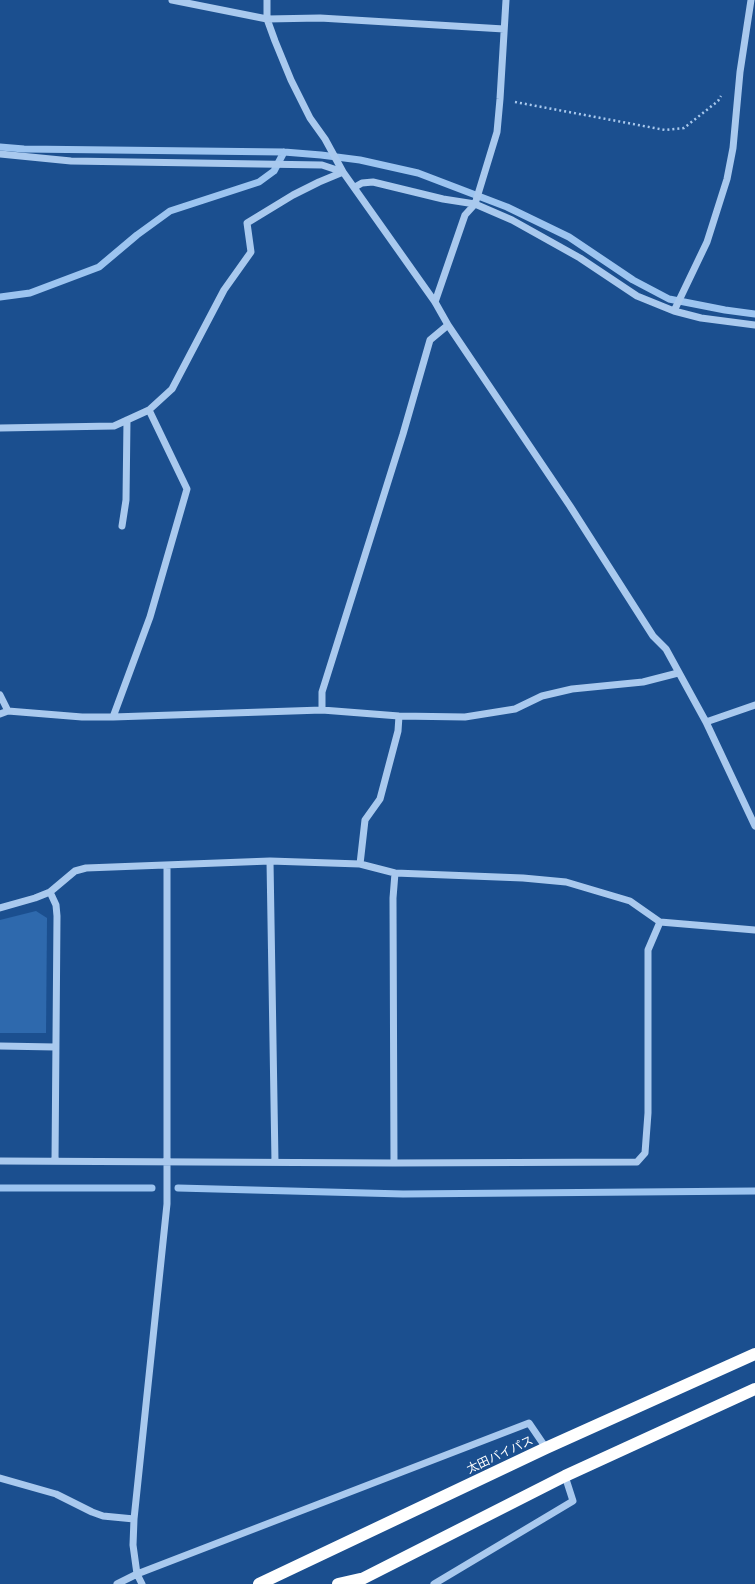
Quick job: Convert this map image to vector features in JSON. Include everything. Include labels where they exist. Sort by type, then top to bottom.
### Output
[{"type":"highway","name":"太田バイパス","points":[[259,1584],[546,1448],[755,1354]]},
{"type":"highway","points":[[338,1584],[359,1582],[565,1476],[755,1389]]},
{"type":"street","points":[[172,0],[267,19],[320,18],[504,29]]},
{"type":"street","points":[[267,0],[267,19],[291,80],[310,118],[325,139],[343,172],[435,302],[448,325],[570,506],[654,636],[666,649],[706,722],[755,826]]},
{"type":"street","points":[[435,302],[465,215],[475,204],[497,132],[506,0]]},
{"type":"street","points":[[674,311],[707,242],[727,179],[733,148],[740,72],[751,0]]},
{"type":"street","points":[[0,154],[71,161],[322,165],[343,172]]},
{"type":"street","points":[[0,428],[114,426],[149,410],[172,389],[224,290],[250,252],[247,223],[293,195],[343,172]]},
{"type":"street","points":[[355,188],[362,183],[373,182],[475,204],[512,220],[580,258],[637,296],[674,311],[701,318],[755,325]]},
{"type":"street","points":[[322,710],[322,692],[400,442],[430,340],[448,325]]},
{"type":"street","points":[[114,717],[150,617],[187,489],[149,410]]},
{"type":"street","points":[[122,526],[126,500],[127,420]]},
{"type":"street","points":[[0,714],[8,711],[114,717],[322,710],[399,716],[465,717],[515,709],[542,696],[572,689],[643,682],[678,673]]},
{"type":"street","points":[[0,695],[8,711]]},
{"type":"street","points":[[706,722],[755,705]]},
{"type":"street","points":[[360,864],[365,820],[380,799],[398,731],[399,716]]},
{"type":"street","points":[[270,861],[275,1162]]},
{"type":"street","points":[[0,908],[50,892],[75,871],[86,868],[270,861],[360,864],[395,873],[523,878],[566,882],[630,901],[660,922],[755,930]]},
{"type":"street","points":[[142,1584],[137,1574],[133,1545],[134,1519],[167,1204],[167,866]]},
{"type":"street","points":[[394,1163],[393,898],[395,873]]},
{"type":"street","points":[[50,892],[56,905],[57,916],[55,1161]]},
{"type":"street","points":[[0,1161],[394,1163],[637,1162],[645,1153],[648,1112],[648,950],[660,922]]},
{"type":"street","points":[[0,1046],[55,1047]]},
{"type":"street","points":[[117,1584],[137,1574],[529,1423],[546,1448]]},
{"type":"street","points":[[434,1584],[573,1500],[565,1476]]},
{"type":"street","points":[[0,1478],[56,1494],[103,1516],[134,1519]]},
{"type":"path","points":[[500,99],[665,130],[684,128],[718,101],[740,72]]},
{"type":"shaded area","points":[[36,911],[47,918],[46,1033],[0,1033],[0,920]]},
{"type":"waterway","points":[[0,147],[24,149],[284,152],[360,160],[418,173],[507,207],[569,237],[633,280],[669,299],[725,310],[755,314]]},
{"type":"waterway","points":[[0,297],[30,293],[99,267],[137,235],[170,211],[259,182],[274,171],[284,152]]},
{"type":"waterway","points":[[0,1188],[152,1188]]},
{"type":"waterway","points":[[178,1188],[403,1194],[755,1191]]}]
